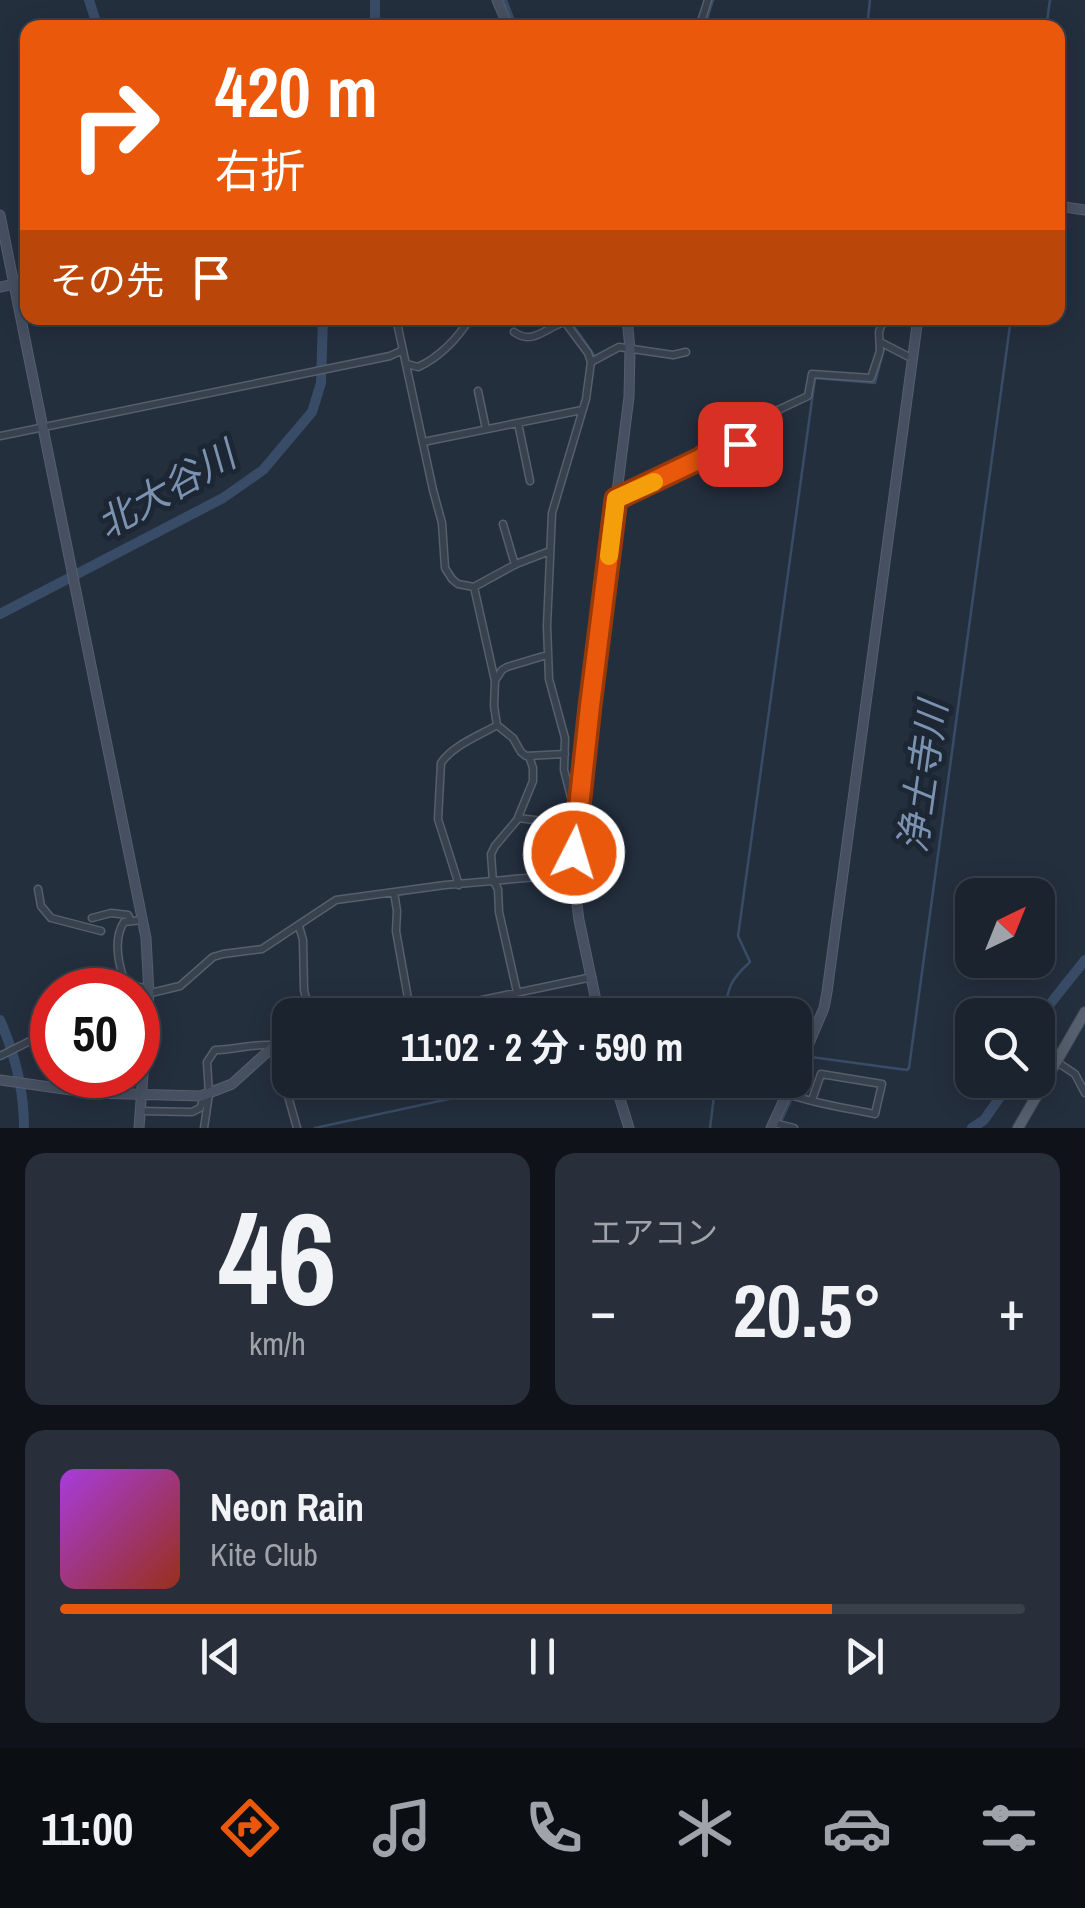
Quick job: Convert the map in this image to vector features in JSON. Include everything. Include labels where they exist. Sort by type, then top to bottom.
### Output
[{"type":"main road","points":[[1018,1128],[1085,1012]]},
{"type":"street","points":[[0,215],[20,315]]},
{"type":"street","points":[[0,287],[20,283]]},
{"type":"street","points":[[22,325],[142,920],[148,968]]},
{"type":"street","points":[[398,325],[442,523],[445,568],[458,584],[474,588],[550,550]]},
{"type":"street","points":[[406,364],[418,367],[428,362],[465,325]]},
{"type":"street","points":[[514,332],[526,339],[555,325]]},
{"type":"street","points":[[568,325],[588,352],[590,380],[554,500],[547,655],[549,679],[565,738],[566,783],[576,821]]},
{"type":"street","points":[[596,998],[573,874],[576,821],[629,398],[628,325]]},
{"type":"street","points":[[616,499],[721,446],[738,447],[744,426],[808,396],[812,374],[871,378],[882,325]]},
{"type":"street","points":[[812,1036],[827,992],[917,325]]},
{"type":"street","points":[[879,341],[913,358]]},
{"type":"street","points":[[591,362],[620,347],[674,355],[686,352]]},
{"type":"street","points":[[0,436],[390,356],[403,350]]},
{"type":"street","points":[[478,391],[486,429]]},
{"type":"street","points":[[423,442],[582,410]]},
{"type":"street","points":[[518,422],[530,481]]},
{"type":"street","points":[[503,524],[515,565]]},
{"type":"street","points":[[474,588],[495,681],[497,726],[513,738],[521,752],[530,756],[565,754]]},
{"type":"street","points":[[495,681],[503,669],[547,655]]},
{"type":"street","points":[[459,884],[438,820],[441,763],[444,757],[497,726]]},
{"type":"street","points":[[517,992],[491,854],[518,818],[534,774],[530,756]]},
{"type":"street","points":[[518,818],[576,821]]},
{"type":"street","points":[[160,989],[180,986],[212,957],[262,950],[336,900],[573,874]]},
{"type":"street","points":[[38,889],[41,906],[52,918],[101,931]]},
{"type":"street","points":[[394,892],[396,931],[408,998]]},
{"type":"street","points":[[92,918],[110,913],[128,915],[130,920]]},
{"type":"street","points":[[121,968],[118,933],[124,922],[142,920]]},
{"type":"street","points":[[299,926],[306,998]]},
{"type":"street","points":[[489,998],[592,977]]},
{"type":"street","points":[[0,1056],[30,1041]]},
{"type":"street","points":[[204,1128],[208,1062],[215,1050],[272,1045]]},
{"type":"street","points":[[160,1096],[207,1095],[237,1081],[272,1048]]},
{"type":"street","points":[[1057,1062],[1075,1074],[1085,1094]]},
{"type":"street","points":[[804,1098],[812,1100],[875,1114],[882,1084],[821,1074],[812,1100]]},
{"type":"street","points":[[0,1080],[30,1085]]},
{"type":"street","points":[[140,1111],[192,1112],[202,1106],[207,1095]]},
{"type":"street","points":[[139,1128],[141,1098]]},
{"type":"street","points":[[289,1098],[297,1128]]},
{"type":"street","points":[[620,1098],[629,1128]]},
{"type":"street","points":[[786,1098],[772,1125],[794,1128]]},
{"type":"waterway","points":[[89,0],[95,20]]},
{"type":"waterway","name":"北大谷川","points":[[375,0],[375,20]]},
{"type":"waterway","points":[[504,0],[512,20]]},
{"type":"waterway","points":[[707,20],[713,0]]},
{"type":"waterway","points":[[868,20],[870,0]]},
{"type":"waterway","name":"浄土寺川","points":[[1047,20],[1050,0]]},
{"type":"waterway","name":"北大谷川","points":[[0,614],[223,498],[263,470],[312,412],[321,383],[323,325]]},
{"type":"waterway","points":[[571,325],[594,358]]},
{"type":"waterway","name":"浄土寺川","points":[[778,1128],[811,1057],[909,1068],[1010,325]]},
{"type":"waterway","points":[[727,998],[738,974],[750,962],[738,936],[815,378],[875,383],[884,348]]},
{"type":"waterway","points":[[1055,998],[1085,960]]},
{"type":"waterway","points":[[0,1020],[18,1073],[24,1128]]},
{"type":"waterway","points":[[315,1128],[454,1098]]},
{"type":"waterway","points":[[710,1128],[714,1098]]},
{"type":"waterway","points":[[972,1128],[984,1120],[999,1098]]},
{"type":"slow traffic","points":[[609,556],[616,499],[654,482]]},
{"type":"route","points":[[574,853],[616,499],[721,446],[740,444]]}]
